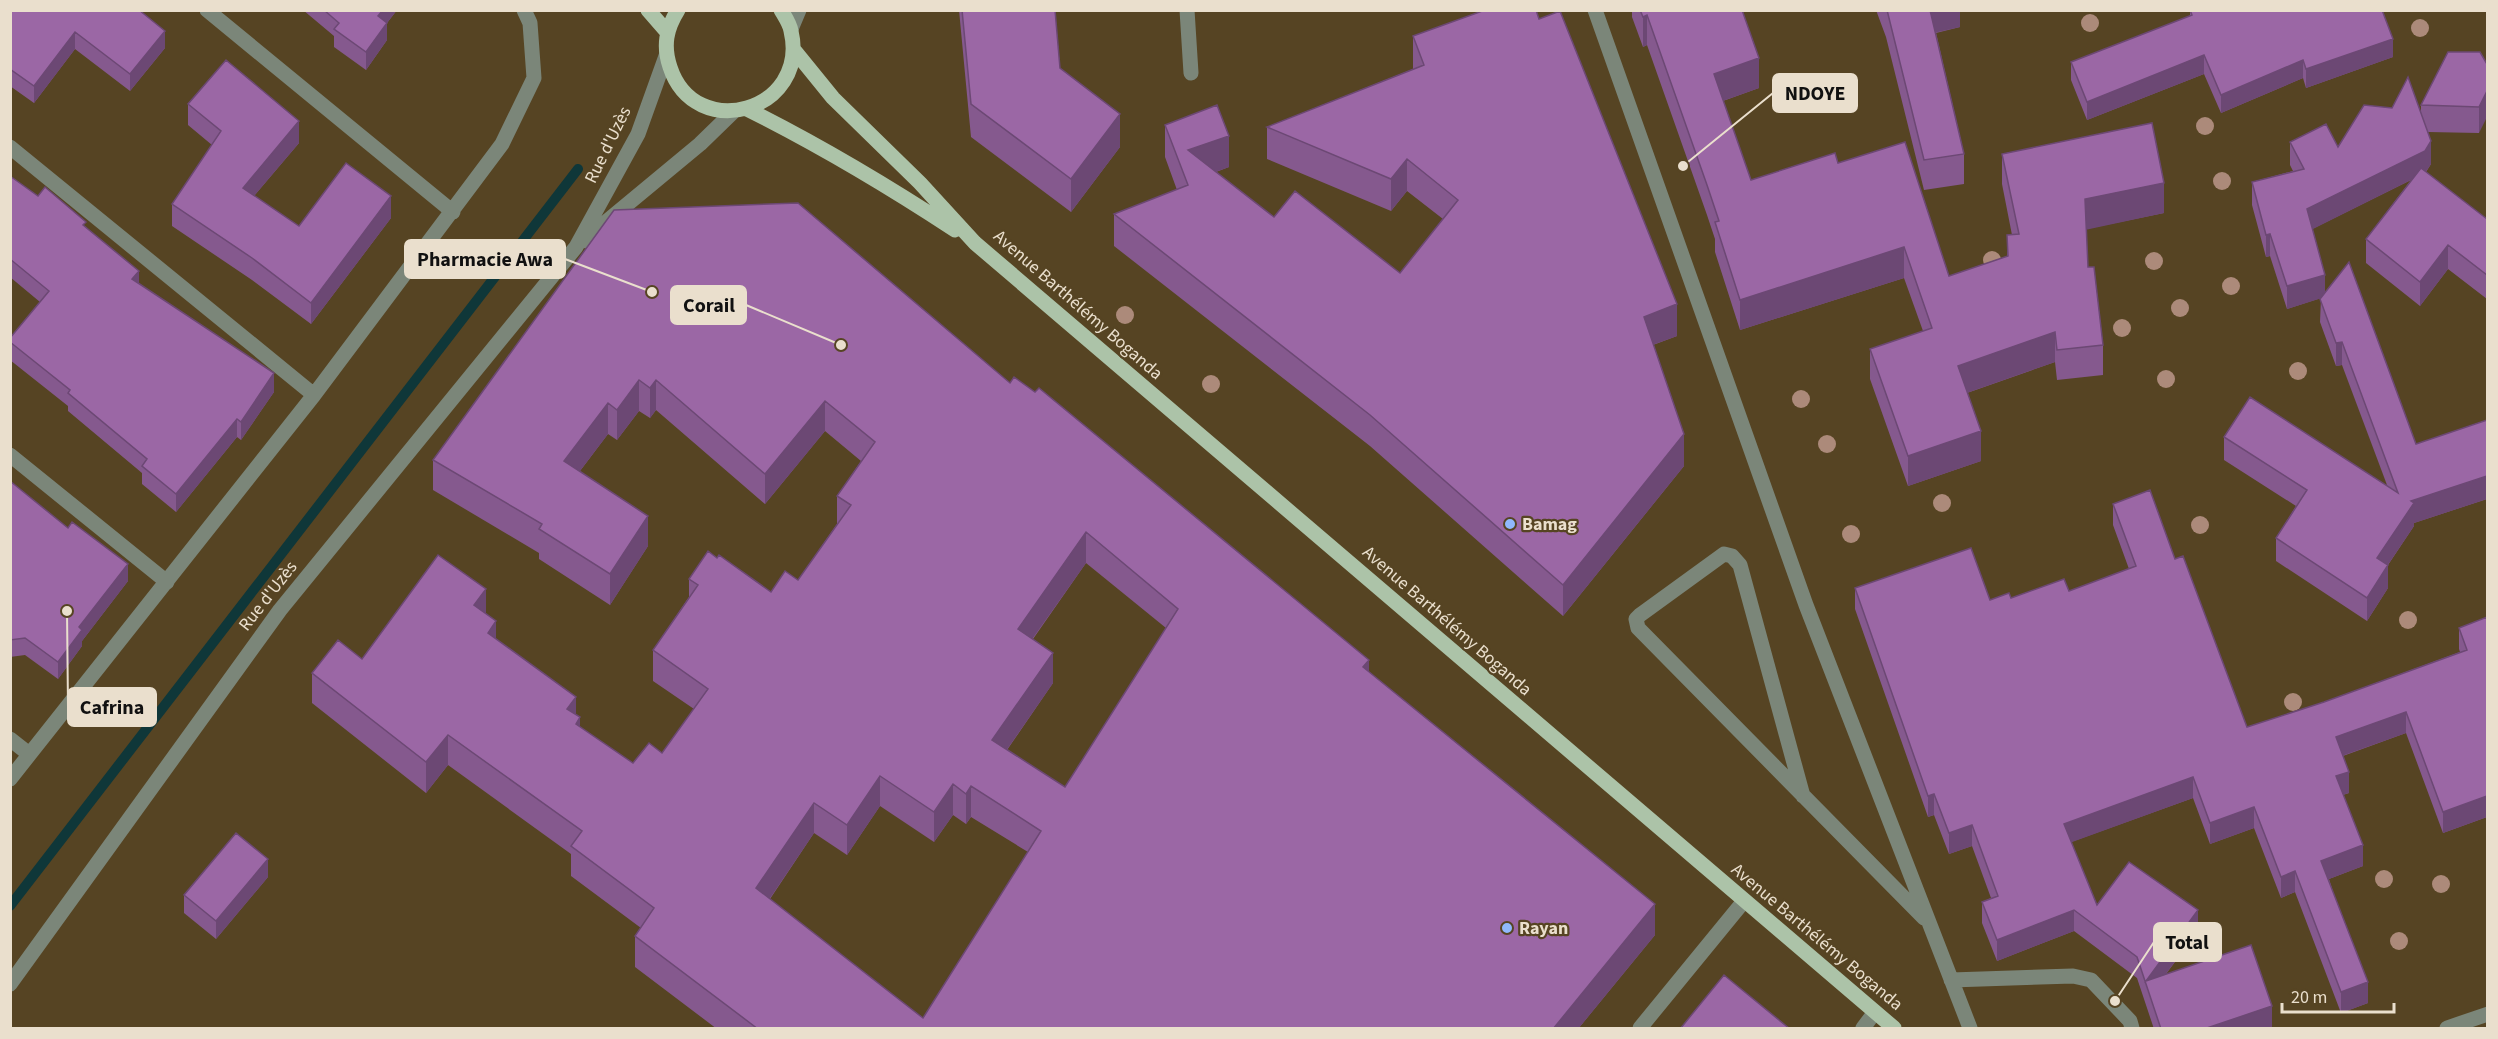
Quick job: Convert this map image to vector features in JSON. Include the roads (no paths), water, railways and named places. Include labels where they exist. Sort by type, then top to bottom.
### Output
[{"type":"main road","points":[[648,10],[668,33]]},
{"type":"main road","points":[[666,56],[669,24],[678,10]]},
{"type":"main road","points":[[740,110],[765,101],[780,87],[790,70],[794,50],[791,29],[781,10]]},
{"type":"main road","name":"Avenue Barthélémy Boganda","points":[[794,50],[833,98],[920,183],[975,243],[1894,1029]]},
{"type":"main road","name":"Avenue Barthélémy Boganda","points":[[666,56],[674,78],[689,97],[710,108],[740,110],[806,139],[897,192],[975,243]]},
{"type":"street","points":[[207,10],[453,212]]},
{"type":"street","points":[[10,779],[314,395],[502,144],[534,78],[530,23],[524,10]]},
{"type":"street","points":[[791,29],[799,10]]},
{"type":"street","points":[[1187,10],[1191,72]]},
{"type":"street","points":[[1595,10],[1806,605],[1970,1029]]},
{"type":"street","name":"Rue d'Uzès","points":[[10,984],[280,610],[576,247],[638,134],[666,56]]},
{"type":"street","name":"Rue d'Uzès","points":[[576,247],[740,110]]},
{"type":"street","points":[[10,147],[314,395]]},
{"type":"street","points":[[10,455],[166,582]]},
{"type":"street","points":[[1803,796],[1740,565],[1732,556],[1724,554],[1640,615],[1636,619],[1638,628],[1803,796],[1929,923]]},
{"type":"street","points":[[10,739],[28,754]]},
{"type":"street","points":[[1640,1029],[1744,901]]},
{"type":"street","points":[[1951,980],[2073,975],[2091,980],[2130,1021],[2132,1029]]},
{"type":"street","points":[[1863,1029],[1875,1012]]},
{"type":"street","points":[[2447,1029],[2487,1014]]},
{"type":"waterway","points":[[10,906],[578,169]]},
{"type":"place","name":"NDOYE","points":[[1683,166]]},
{"type":"place","name":"Pharmacie Awa","points":[[652,292]]},
{"type":"place","name":"Corail","points":[[841,345]]},
{"type":"place","name":"Bamag","points":[[1510,524]]},
{"type":"place","name":"Cafrina","points":[[67,611]]},
{"type":"place","name":"Rayan","points":[[1507,928]]},
{"type":"place","name":"Total","points":[[2115,1001]]}]
